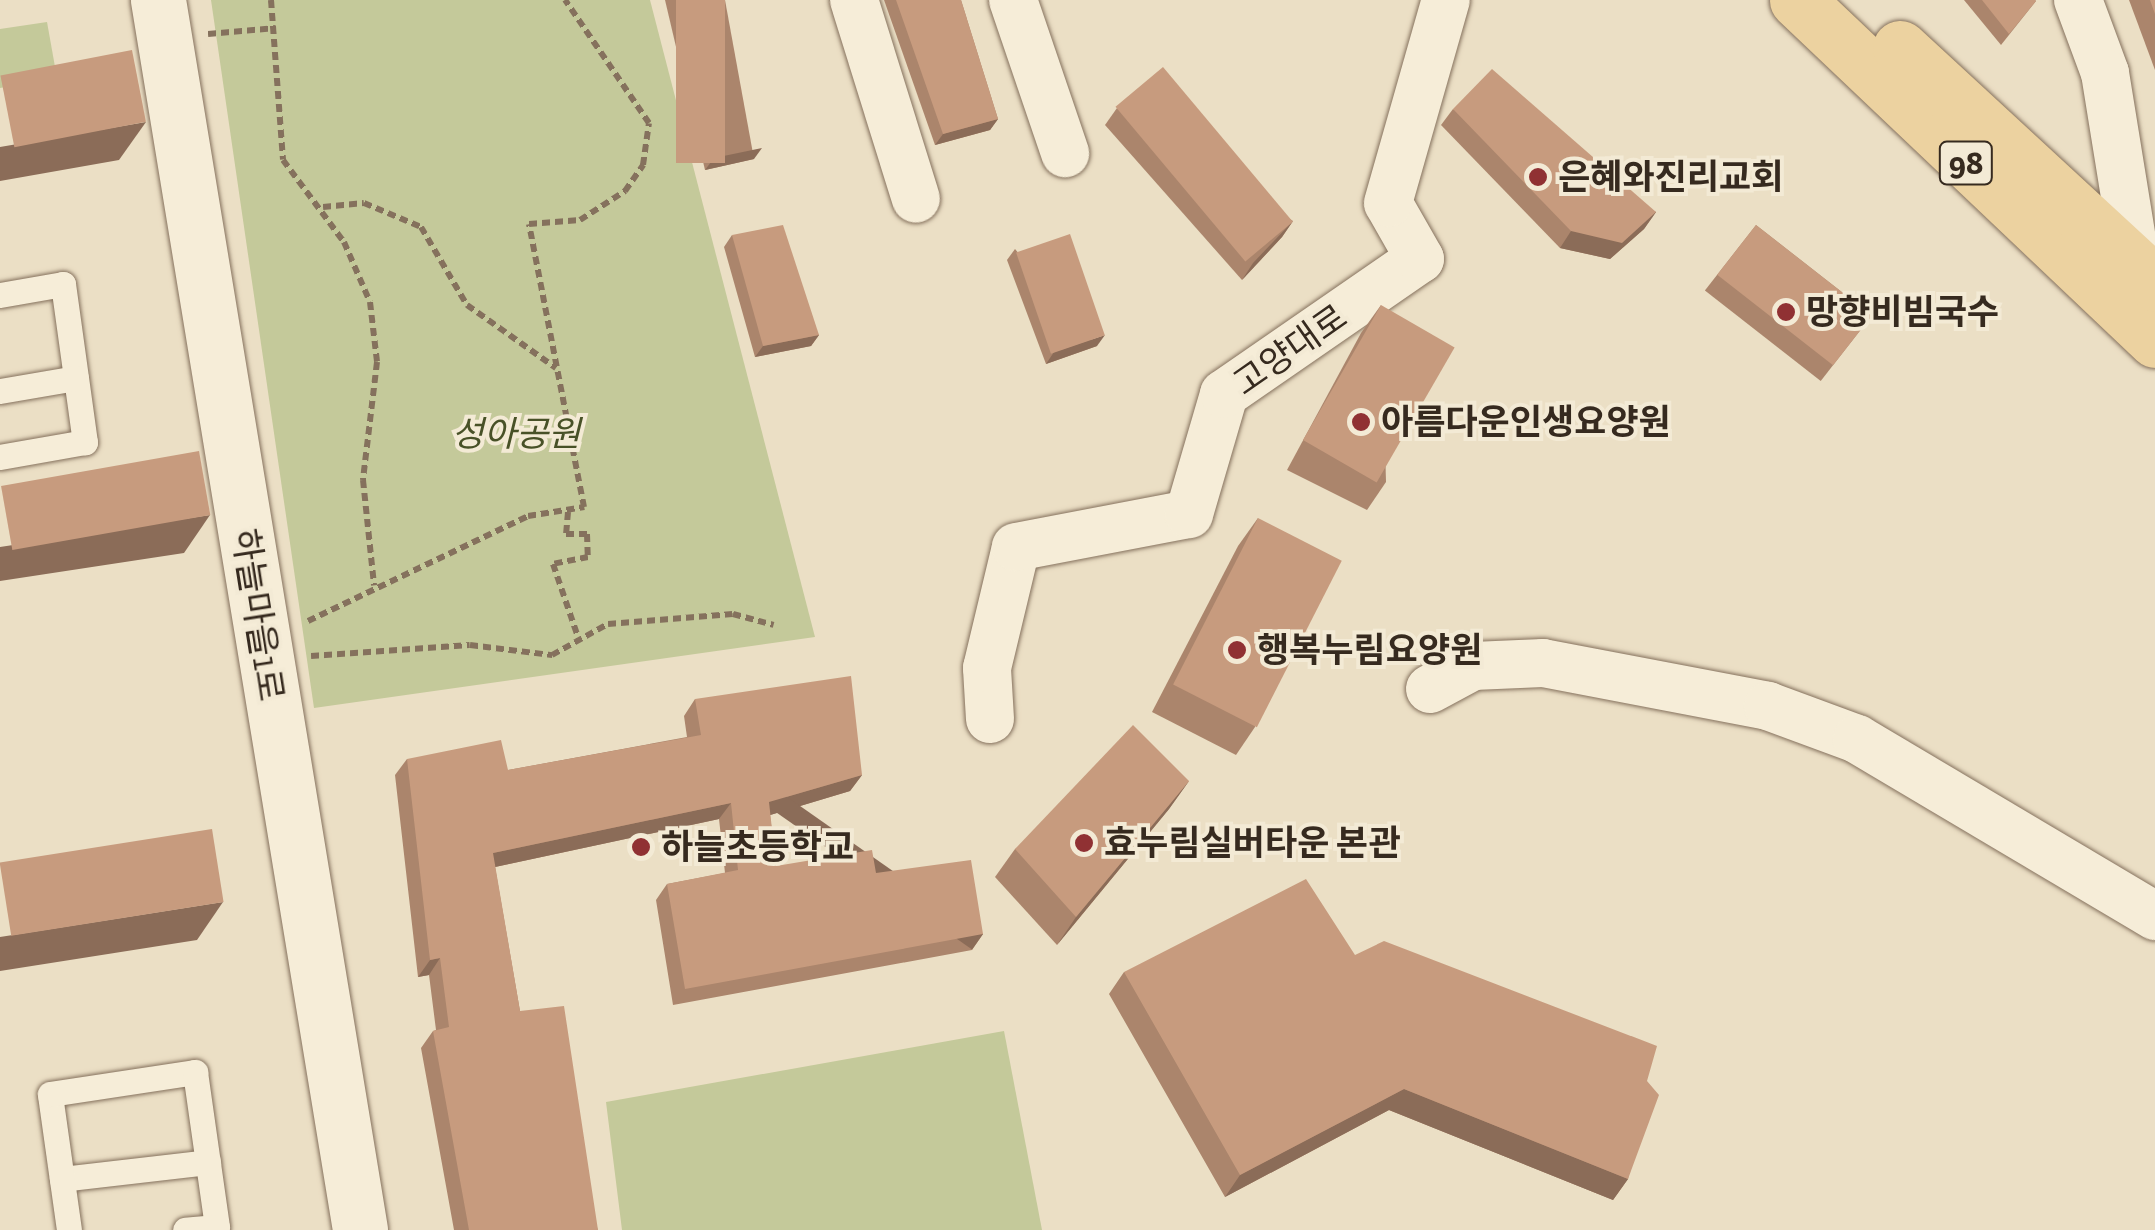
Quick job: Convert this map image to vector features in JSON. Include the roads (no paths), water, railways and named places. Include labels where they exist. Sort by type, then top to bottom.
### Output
[{"type":"main road","name":"98","points":[[1797,0],[2147,304]]},
{"type":"main road","points":[[1848,0],[2147,304]]},
{"type":"street","name":"하늘마을1로","points":[[158,0],[360,1230]]},
{"type":"street","points":[[854,0],[916,199]]},
{"type":"street","points":[[1013,0],[1065,153]]},
{"type":"street","name":"고양대로","points":[[990,719],[987,668],[1016,547],[1188,514],[1224,394],[1420,259],[1388,203],[1446,0]]},
{"type":"street","points":[[2078,0],[2105,73],[2147,304]]},
{"type":"street","points":[[1430,690],[1472,666],[1514,662],[1675,682],[1768,706],[1857,739],[2155,916]]},
{"type":"lane","points":[[0,295],[63,284],[85,442],[0,457]]},
{"type":"lane","points":[[0,391],[76,378]]},
{"type":"lane","points":[[69,1230],[50,1094],[195,1072],[217,1226],[185,1230]]},
{"type":"lane","points":[[62,1179],[208,1162]]},
{"type":"place","name":"은혜와진리교회","points":[[1538,177]]},
{"type":"place","name":"망향비빔국수","points":[[1786,312]]},
{"type":"place","name":"아름다운인생요양원","points":[[1361,422]]},
{"type":"place","name":"행복누림요양원","points":[[1237,650]]},
{"type":"place","name":"효누림실버타운 본관","points":[[1084,843]]},
{"type":"place","name":"하늘초등학교","points":[[641,847]]},
{"type":"park label","name":"성아공원","points":[[516,434]]}]
